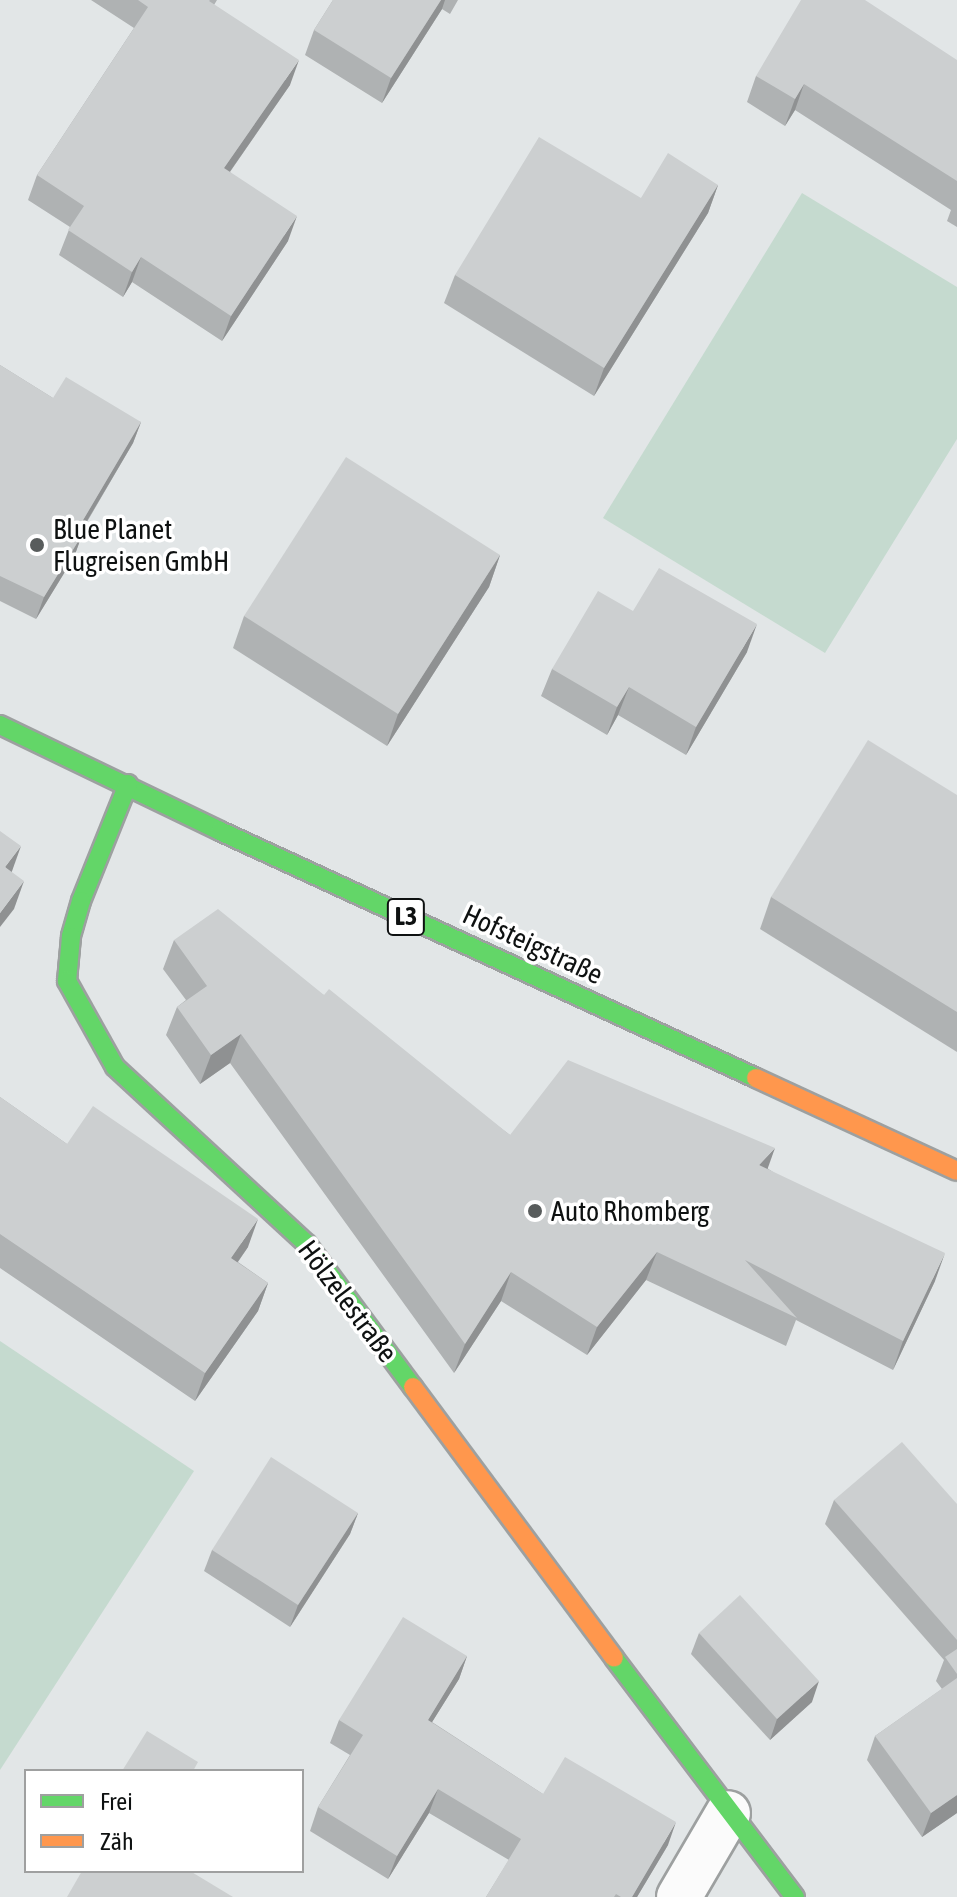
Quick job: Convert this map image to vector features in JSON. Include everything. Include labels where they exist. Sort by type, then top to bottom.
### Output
[{"type":"street","name":"Hofsteigstraße","points":[[0,725],[128,784],[220,831],[957,1171]]},
{"type":"street","name":"Hölzelestraße","points":[[128,784],[81,901],[71,937],[67,981],[115,1067],[307,1244],[728,1813],[795,1897]]},
{"type":"street","points":[[679,1897],[728,1813]]},
{"type":"green space","points":[[802,193],[957,287],[957,439],[825,653],[603,518]]},
{"type":"green space","points":[[0,1341],[194,1471],[0,1770]]},
{"type":"building","points":[[138,0],[210,0],[299,60],[224,168],[297,216],[231,316],[141,257],[132,272],[68,230],[84,206],[37,175],[148,7]]},
{"type":"building","points":[[333,0],[441,0],[391,78],[314,30]]},
{"type":"building","points":[[801,0],[865,0],[957,60],[957,181],[804,84],[795,99],[756,76]]},
{"type":"building","points":[[539,137],[641,198],[668,153],[718,185],[604,368],[455,275]]},
{"type":"building","points":[[0,365],[53,398],[66,377],[141,422],[76,532],[82,535],[44,597],[0,576]]},
{"type":"building","points":[[346,457],[500,555],[398,714],[244,616]]},
{"type":"building","points":[[659,568],[757,624],[696,727],[629,687],[617,707],[552,669],[598,591],[633,611]]},
{"type":"building","points":[[868,740],[957,795],[957,1012],[771,897]]},
{"type":"building","points":[[0,831],[21,846],[5,867],[24,881],[0,913]]},
{"type":"building","name":"Auto Rhomberg","points":[[218,909],[324,995],[329,989],[510,1135],[568,1060],[775,1148],[759,1165],[945,1253],[903,1341],[745,1260],[797,1318],[657,1252],[597,1327],[511,1272],[465,1344],[241,1034],[211,1055],[177,1007],[207,986],[174,940]]},
{"type":"building","points":[[0,1097],[67,1144],[93,1106],[258,1219],[231,1258],[268,1283],[205,1373],[0,1234]]},
{"type":"building","points":[[902,1442],[957,1504],[957,1640],[834,1500]]},
{"type":"building","points":[[271,1457],[358,1513],[298,1605],[212,1550]]},
{"type":"building","points":[[740,1595],[819,1681],[777,1719],[699,1633]]},
{"type":"building","points":[[403,1617],[467,1656],[428,1720],[543,1794],[565,1757],[676,1822],[632,1897],[616,1894],[614,1897],[486,1897],[521,1839],[438,1789],[397,1856],[318,1807],[363,1735],[339,1720]]},
{"type":"building","points":[[957,1649],[957,1674],[945,1657]]},
{"type":"building","points":[[957,1678],[957,1795],[931,1813],[875,1736]]},
{"type":"building","points":[[147,1731],[198,1762],[194,1769],[123,1769]]},
{"type":"building","points":[[81,1873],[193,1873],[233,1897],[67,1897]]},
{"type":"traffic: fast","points":[[0,725],[220,831],[756,1078]]},
{"type":"traffic: fast","points":[[128,784],[81,901],[71,937],[67,981],[115,1067],[307,1244],[413,1387]]},
{"type":"traffic: fast","points":[[614,1658],[795,1897]]},
{"type":"traffic: slow","points":[[756,1078],[957,1171]]},
{"type":"traffic: slow","points":[[413,1387],[614,1658]]},
{"type":"place","name":"Blue Planet Flugreisen GmbH","points":[[37,545]]},
{"type":"place","name":"Auto Rhomberg","points":[[535,1211]]}]
